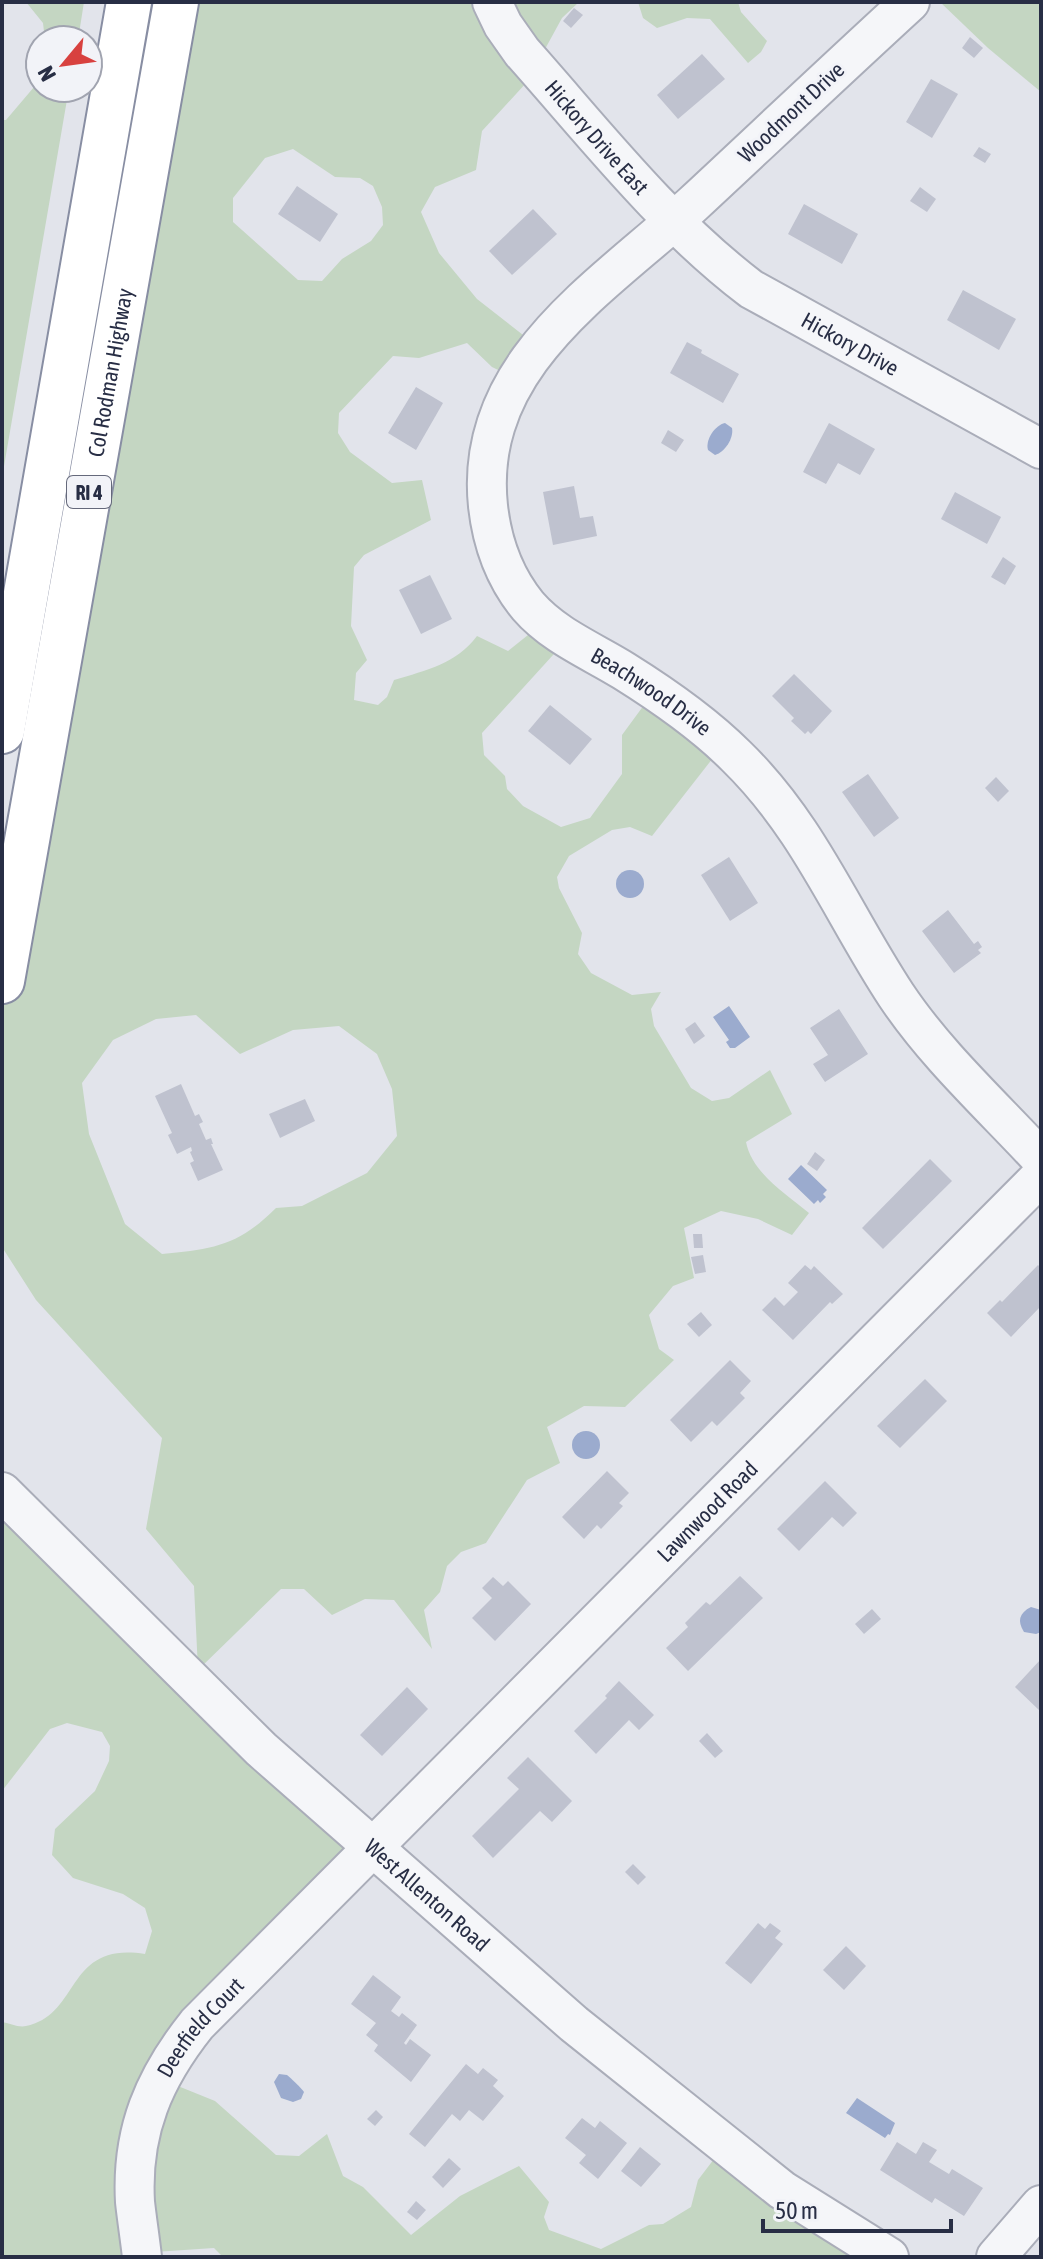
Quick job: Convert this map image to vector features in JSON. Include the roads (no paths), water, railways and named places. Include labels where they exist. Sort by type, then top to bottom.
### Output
[{"type":"highway","name":"Col Rodman Highway","points":[[2,731],[129,2]]},
{"type":"highway","name":"Col Rodman Highway","points":[[2,981],[176,2]]},
{"type":"street","name":"Hickory Drive East","points":[[492,2],[503,25],[522,52],[672,222]]},
{"type":"street","name":"Woodmont Drive","points":[[672,222],[910,2]]},
{"type":"street","name":"Hickory Drive","points":[[672,222],[715,262],[751,289],[1041,449]]},
{"type":"street","name":"Beachwood Drive","points":[[672,222],[587,296],[519,372],[498,416],[487,458],[485,478],[491,527],[499,555],[529,607],[552,628],[654,690],[702,725],[775,798],[807,841],[870,954],[899,999],[928,1037],[1041,1159]]},
{"type":"street","name":"Lawnwood Road","points":[[372,1847],[1041,1176]]},
{"type":"street","name":"West Allenton Road","points":[[2,1492],[261,1749],[574,2024],[782,2190],[889,2257]]},
{"type":"street","name":"Deerfield Court","points":[[142,2257],[135,2177],[140,2130],[157,2082],[197,2024],[372,1847]]},
{"type":"street","points":[[996,2257],[1041,2205]]},
{"type":"water","points":[[725,423],[732,428],[732,436],[725,448],[715,455],[708,450],[709,438],[714,430]]},
{"type":"water","points":[[630,870],[640,874],[644,884],[640,894],[630,898],[620,894],[616,884],[620,874]]},
{"type":"water","points":[[729,1006],[750,1037],[735,1048],[730,1048],[726,1042],[729,1040],[713,1017]]},
{"type":"water","points":[[801,1165],[827,1190],[823,1194],[826,1197],[820,1203],[818,1200],[814,1204],[788,1179]]},
{"type":"water","points":[[586,1431],[596,1435],[600,1445],[596,1455],[586,1459],[576,1455],[572,1445],[576,1435]]},
{"type":"water","points":[[1031,1607],[1041,1610],[1041,1632],[1036,1634],[1024,1632],[1020,1624],[1020,1618]]},
{"type":"water","points":[[279,2074],[287,2075],[304,2092],[301,2099],[293,2102],[281,2098],[274,2082]]},
{"type":"water","points":[[857,2098],[895,2123],[890,2135],[885,2138],[846,2113]]}]
